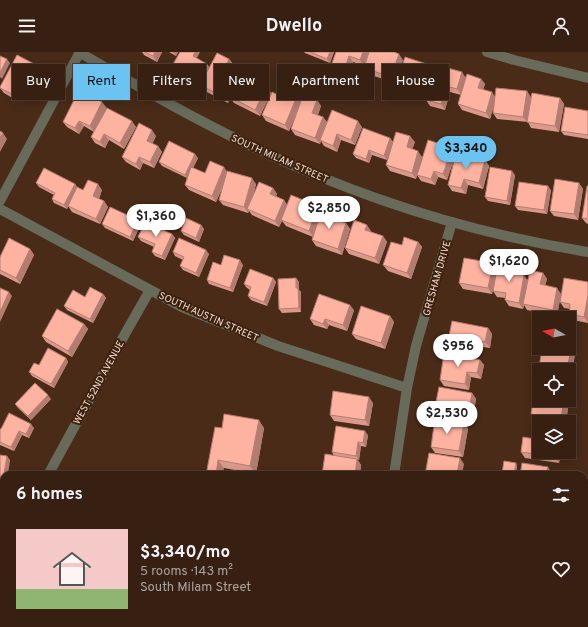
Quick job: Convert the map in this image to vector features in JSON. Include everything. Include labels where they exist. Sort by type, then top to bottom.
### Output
[{"type":"street","points":[[0,200],[79,52]]},
{"type":"street","name":"SOUTH MILAM STREET","points":[[79,52],[208,125],[323,178],[378,198],[491,233],[588,252]]},
{"type":"street","points":[[487,52],[588,78]]},
{"type":"street","name":"SOUTH AUSTIN STREET","points":[[0,209],[182,307],[278,346],[407,388]]},
{"type":"street","name":"GRESHAM DRIVE","points":[[395,471],[407,388],[416,346],[452,222]]},
{"type":"street","name":"WEST 52ND AVENUE","points":[[50,471],[150,290]]},
{"type":"building","points":[[145,52],[155,52],[153,56]]},
{"type":"building","points":[[180,52],[195,52],[193,56],[207,64],[206,66],[206,64],[173,64]]},
{"type":"building","points":[[310,52],[330,52],[327,59]]},
{"type":"building","points":[[336,52],[363,52],[360,60],[349,56],[346,64],[332,63]]},
{"type":"building","points":[[369,52],[394,52],[399,54],[396,64],[382,64],[382,74],[374,71],[374,64],[365,64]]},
{"type":"building","points":[[217,53],[229,59],[226,64],[214,64],[214,92],[206,88],[206,74]]},
{"type":"building","points":[[17,55],[34,64],[12,64]]},
{"type":"building","points":[[0,56],[7,59],[0,73]]},
{"type":"building","points":[[405,57],[427,64],[403,64]]},
{"type":"building","points":[[12,64],[12,94],[0,87]]},
{"type":"building","points":[[449,68],[462,72],[457,89],[449,87]]},
{"type":"building","points":[[467,74],[481,79],[478,88],[492,92],[486,113],[458,104]]},
{"type":"building","points":[[496,88],[527,91],[523,117],[493,113]]},
{"type":"building","points":[[272,92],[277,94],[277,100],[295,100],[285,125],[262,115]]},
{"type":"building","points":[[532,93],[560,98],[555,126],[527,122]]},
{"type":"building","points":[[74,100],[98,100],[102,102],[90,126],[79,121],[75,128],[63,122]]},
{"type":"building","points":[[236,100],[260,100],[255,110]]},
{"type":"building","points":[[301,100],[317,100],[312,113],[323,117],[315,138],[291,129]]},
{"type":"building","points":[[426,100],[442,100],[441,104]]},
{"type":"building","points":[[565,107],[588,111],[588,135],[561,131]]},
{"type":"building","points":[[107,108],[132,121],[120,143],[104,134],[100,142],[91,137]]},
{"type":"building","points":[[332,110],[358,121],[351,140],[337,134],[333,146],[320,140]]},
{"type":"building","points":[[139,123],[152,130],[147,141],[158,146],[150,162],[139,157],[136,164],[122,157]]},
{"type":"building","points":[[363,128],[390,138],[384,156],[369,150],[366,159],[353,154]]},
{"type":"building","points":[[0,131],[3,133],[0,138]]},
{"type":"building","points":[[396,132],[410,136],[407,147],[418,151],[412,173],[386,165]]},
{"type":"building","points":[[428,140],[452,148],[443,174],[434,171],[431,179],[417,175]]},
{"type":"building","points":[[169,141],[195,154],[185,175],[159,162]]},
{"type":"building","points":[[456,153],[485,160],[479,183],[464,179],[461,188],[448,185]]},
{"type":"building","points":[[210,161],[224,167],[212,196],[185,185],[191,167],[205,173]]},
{"type":"building","points":[[490,167],[512,171],[507,201],[485,197]]},
{"type":"building","points":[[44,168],[75,184],[64,205],[52,199],[55,193],[36,183]]},
{"type":"building","points":[[227,171],[252,178],[244,207],[219,200]]},
{"type":"building","points":[[555,179],[579,183],[574,214],[550,211]]},
{"type":"building","points":[[88,180],[98,184],[93,196],[104,201],[96,219],[68,206],[77,187],[83,190]]},
{"type":"building","points":[[259,182],[273,188],[270,194],[284,200],[275,221],[247,209]]},
{"type":"building","points":[[519,182],[548,186],[544,210],[515,206]]},
{"type":"building","points":[[588,186],[588,219],[582,218]]},
{"type":"building","points":[[291,195],[318,206],[309,231],[281,220]]},
{"type":"building","points":[[110,207],[138,220],[130,237],[102,224]]},
{"type":"building","points":[[322,208],[336,213],[334,219],[346,223],[338,249],[312,240]]},
{"type":"building","points":[[186,218],[201,225],[196,238],[181,231]]},
{"type":"building","points":[[354,220],[367,225],[365,230],[383,236],[375,258],[345,248]]},
{"type":"building","points":[[145,222],[172,234],[162,256],[152,252],[155,244],[138,237]]},
{"type":"building","points":[[404,237],[418,242],[407,273],[383,265],[391,242],[402,245]]},
{"type":"building","points":[[9,238],[30,249],[16,278],[0,270],[0,257]]},
{"type":"building","points":[[179,238],[206,250],[196,273],[180,266],[184,257],[173,252]]},
{"type":"building","points":[[224,255],[240,260],[230,288],[207,280],[213,262],[221,265]]},
{"type":"building","points":[[464,258],[493,263],[488,288],[459,283]]},
{"type":"building","points":[[498,263],[514,266],[513,273],[524,275],[519,303],[505,300],[506,293],[493,291]]},
{"type":"building","points":[[250,269],[273,278],[264,302],[248,296],[251,287],[244,284]]},
{"type":"building","points":[[530,270],[543,273],[540,284],[557,288],[553,310],[523,304]]},
{"type":"building","points":[[296,278],[299,308],[279,309],[278,279]]},
{"type":"building","points":[[564,278],[588,282],[588,295],[584,317],[576,315],[576,311],[569,311],[570,304],[560,302]]},
{"type":"building","points":[[90,287],[103,294],[90,319],[64,306],[73,290],[85,297]]},
{"type":"building","points":[[0,288],[9,292],[0,312]]},
{"type":"building","points":[[319,294],[350,305],[343,325],[325,319],[323,324],[310,319]]},
{"type":"building","points":[[361,306],[390,316],[381,343],[352,334]]},
{"type":"building","points":[[57,309],[84,324],[68,351],[42,336]]},
{"type":"building","points":[[452,321],[488,328],[485,342],[473,340],[471,351],[447,346]]},
{"type":"building","points":[[48,348],[66,358],[51,384],[29,372],[34,363],[39,365]]},
{"type":"building","points":[[444,353],[480,360],[477,373],[467,372],[465,384],[440,380]]},
{"type":"building","points":[[541,355],[570,355],[568,363],[540,363]]},
{"type":"building","points":[[35,383],[48,395],[28,416],[15,404]]},
{"type":"building","points":[[439,387],[472,393],[468,417],[441,413],[443,403],[436,402]]},
{"type":"building","points":[[333,391],[369,397],[365,420],[330,415]]},
{"type":"building","points":[[532,407],[563,407],[562,415],[531,414]]},
{"type":"building","points":[[9,413],[31,424],[26,434],[19,431],[11,447],[0,442],[0,429]]},
{"type":"building","points":[[224,414],[259,420],[250,466],[218,460],[217,471],[207,471],[215,427],[222,428]]},
{"type":"building","points":[[435,418],[464,423],[459,451],[431,447]]},
{"type":"building","points":[[336,426],[365,431],[363,443],[358,442],[356,456],[332,452]]},
{"type":"building","points":[[523,437],[532,438],[532,454],[521,452]]},
{"type":"building","points":[[429,453],[460,458],[458,471],[426,471]]},
{"type":"building","points":[[325,454],[357,459],[356,471],[323,471]]},
{"type":"building","points":[[0,455],[7,456],[4,471],[0,471]]},
{"type":"building","points":[[504,461],[516,463],[515,471],[502,471]]},
{"type":"building","points":[[522,463],[548,467],[547,471],[521,471]]}]
